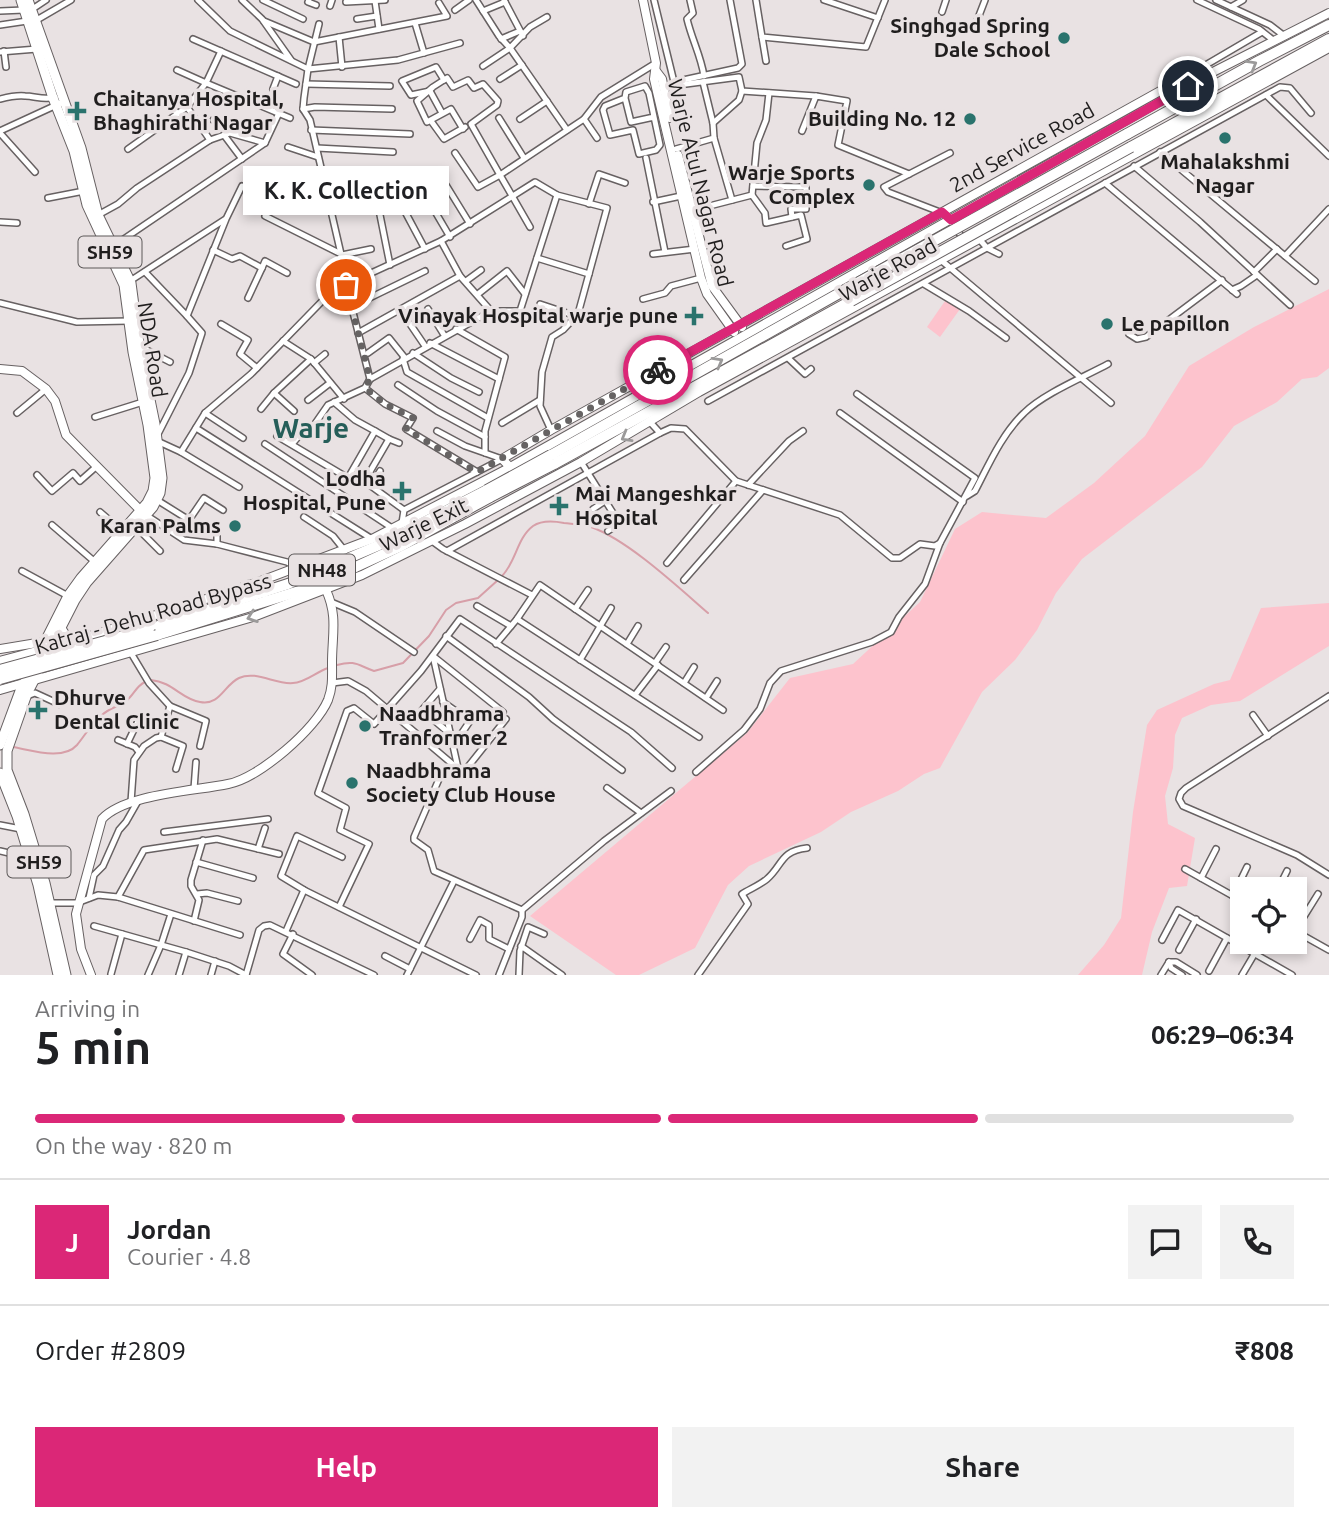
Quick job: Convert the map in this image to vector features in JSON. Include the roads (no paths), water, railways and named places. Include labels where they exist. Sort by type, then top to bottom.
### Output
[{"type":"highway","name":"Katraj - Dehu Road Bypass","points":[[553,460],[844,291],[1329,25]]},
{"type":"highway","name":"Katraj - Dehu Road Bypass","points":[[0,670],[153,632],[264,592],[377,546],[488,489],[553,460],[851,301],[1329,39]]},
{"type":"highway","name":"Katraj - Dehu Road Bypass","points":[[0,679],[312,587],[399,547],[488,489]]},
{"type":"highway","points":[[250,585],[264,592]]},
{"type":"main road","name":"NDA Road","points":[[26,689],[68,596],[122,531],[157,500],[162,478],[127,283],[114,245],[95,217],[84,159],[37,50],[28,4]]},
{"type":"main road","name":"NDA Road","points":[[31,21],[74,151],[84,191],[127,283],[129,321],[143,402],[155,440],[154,485],[143,513]]},
{"type":"main road","name":"SH59","points":[[136,527],[143,513]]},
{"type":"main road","name":"NDA Road","points":[[46,645],[82,589],[136,527]]},
{"type":"main road","points":[[60,627],[67,638],[74,641]]},
{"type":"main road","name":"SH59","points":[[26,689],[4,747],[7,769],[18,797],[66,975]]},
{"type":"main road","name":"SH59","points":[[1,776],[32,853]]},
{"type":"main road","name":"SH59","points":[[45,904],[58,975]]},
{"type":"street","points":[[0,11],[46,0]]},
{"type":"street","points":[[0,25],[31,21],[71,0]]},
{"type":"street","points":[[198,0],[230,31],[308,69],[398,60],[460,43]]},
{"type":"street","points":[[263,0],[303,19]]},
{"type":"street","points":[[309,0],[308,2],[316,5]]},
{"type":"street","points":[[346,2],[380,0],[377,16],[379,29]]},
{"type":"street","points":[[455,10],[469,0]]},
{"type":"street","points":[[476,0],[567,130]]},
{"type":"street","name":"Warje Atul Nagar Road","points":[[643,0],[681,196],[689,211],[701,278],[741,335]]},
{"type":"street","points":[[654,0],[670,86],[704,79],[738,68],[742,64],[730,0]]},
{"type":"street","points":[[691,0],[693,13],[687,19],[692,42],[701,56],[714,138],[732,200]]},
{"type":"street","points":[[757,0],[766,61]]},
{"type":"street","points":[[824,0],[878,18]]},
{"type":"street","points":[[762,37],[866,47],[885,0]]},
{"type":"street","points":[[942,12],[946,0]]},
{"type":"street","points":[[975,26],[985,0]]},
{"type":"street","points":[[1196,0],[1273,40]]},
{"type":"street","points":[[1216,0],[1233,6],[1283,36]]},
{"type":"street","points":[[1233,6],[1243,0]]},
{"type":"street","points":[[241,1],[264,21],[293,62]]},
{"type":"street","points":[[483,12],[505,1],[522,33]]},
{"type":"street","points":[[264,21],[314,41],[447,16],[439,3]]},
{"type":"street","name":"Warje Road","points":[[488,489],[505,465],[534,454],[741,335],[1197,81],[1329,13]]},
{"type":"street","points":[[356,19],[377,16]]},
{"type":"street","points":[[483,66],[510,48],[522,33],[547,17]]},
{"type":"street","points":[[415,23],[424,53]]},
{"type":"street","points":[[319,24],[308,69],[303,109],[310,120],[317,148],[351,307],[370,379]]},
{"type":"street","name":"2nd Service Road","points":[[404,510],[477,472],[505,465],[551,430],[1262,32]]},
{"type":"street","points":[[501,39],[522,33]]},
{"type":"street","points":[[339,37],[342,67]]},
{"type":"street","points":[[193,39],[296,84]]},
{"type":"street","name":"Warje Road","points":[[503,504],[581,462],[699,392],[1329,48]]},
{"type":"street","points":[[6,67],[2,52],[37,50]]},
{"type":"street","points":[[128,149],[187,107],[206,82],[221,51]]},
{"type":"street","points":[[500,79],[522,65]]},
{"type":"street","points":[[430,91],[411,95],[402,81],[436,67],[444,80]]},
{"type":"street","points":[[177,70],[290,118]]},
{"type":"street","points":[[455,153],[478,187],[584,118],[601,97],[657,73]]},
{"type":"street","name":"Warje Atul Nagar Road","points":[[657,73],[670,86],[676,149],[708,288]]},
{"type":"street","points":[[272,89],[278,76]]},
{"type":"street","points":[[1187,76],[1197,81]]},
{"type":"street","points":[[704,79],[739,77],[739,100],[713,123]]},
{"type":"street","points":[[447,78],[453,87],[468,80],[474,88],[483,84],[498,102],[497,106],[444,139],[431,121],[426,121],[417,102],[444,80],[447,78]]},
{"type":"street","points":[[306,84],[390,86]]},
{"type":"street","points":[[625,98],[603,110],[610,135],[633,130],[639,154],[659,148],[654,117],[646,87],[628,90],[625,98],[631,122],[654,117]]},
{"type":"street","points":[[708,401],[1280,88],[1290,88],[1311,113]]},
{"type":"street","points":[[430,91],[442,113]]},
{"type":"street","points":[[741,92],[847,100],[838,145],[909,174]]},
{"type":"street","points":[[769,93],[766,120],[757,143],[752,195],[765,213],[766,223],[801,215],[807,239],[786,246]]},
{"type":"street","points":[[1266,95],[1329,156]]},
{"type":"street","points":[[0,99],[18,96],[58,100]]},
{"type":"street","points":[[802,131],[816,96]]},
{"type":"street","points":[[162,97],[178,114]]},
{"type":"street","points":[[34,172],[0,132],[58,100]]},
{"type":"street","points":[[520,119],[547,101]]},
{"type":"street","points":[[187,107],[210,140]]},
{"type":"street","points":[[303,109],[391,109]]},
{"type":"street","points":[[431,121],[451,109],[463,129]]},
{"type":"street","points":[[114,245],[265,143],[279,113]]},
{"type":"street","points":[[499,118],[524,158]]},
{"type":"street","points":[[584,118],[597,138]]},
{"type":"street","points":[[213,120],[239,135]]},
{"type":"street","points":[[471,124],[530,227]]},
{"type":"street","points":[[311,130],[410,134]]},
{"type":"street","points":[[95,217],[210,140],[230,133],[265,143]]},
{"type":"street","points":[[225,135],[242,159]]},
{"type":"street","points":[[676,149],[714,138]]},
{"type":"street","points":[[288,147],[318,157]]},
{"type":"street","points":[[317,148],[393,152]]},
{"type":"street","points":[[1160,152],[1315,281]]},
{"type":"street","points":[[878,194],[884,187],[950,153]]},
{"type":"street","points":[[646,158],[665,252]]},
{"type":"street","points":[[1134,166],[1290,305]]},
{"type":"street","points":[[589,204],[599,174],[625,183]]},
{"type":"street","points":[[268,177],[331,211]]},
{"type":"street","points":[[181,452],[205,413],[257,368],[332,291],[450,237],[536,182],[557,195],[607,208],[576,316],[552,337],[542,372],[540,406],[551,430]]},
{"type":"street","points":[[1105,183],[1235,292],[1277,249]]},
{"type":"street","points":[[446,185],[470,224]]},
{"type":"street","points":[[187,316],[242,186]]},
{"type":"street","points":[[753,186],[806,187],[806,209],[791,209],[792,218]]},
{"type":"street","points":[[884,187],[888,192],[942,212],[969,246]]},
{"type":"street","points":[[1072,190],[1079,198]]},
{"type":"street","points":[[48,198],[71,191],[84,191]]},
{"type":"street","points":[[423,191],[450,237]]},
{"type":"street","points":[[312,428],[328,405],[365,388],[370,379],[444,335],[491,311],[520,311],[557,195]]},
{"type":"street","points":[[689,211],[752,195]]},
{"type":"street","points":[[328,196],[373,196]]},
{"type":"street","points":[[653,201],[681,196]]},
{"type":"street","points":[[379,205],[390,265]]},
{"type":"street","points":[[402,206],[425,249]]},
{"type":"street","points":[[1284,256],[1329,209]]},
{"type":"street","points":[[265,216],[341,254],[371,248]]},
{"type":"street","points":[[127,283],[226,219]]},
{"type":"street","points":[[0,222],[17,223]]},
{"type":"street","points":[[980,240],[987,248],[999,254]]},
{"type":"street","points":[[441,241],[460,276],[491,311]]},
{"type":"street","points":[[653,254],[695,249]]},
{"type":"street","points":[[213,250],[232,259],[240,256],[261,268]]},
{"type":"street","points":[[537,258],[589,274]]},
{"type":"street","points":[[248,299],[265,261],[287,273]]},
{"type":"street","points":[[942,261],[1111,403]]},
{"type":"street","points":[[466,281],[481,270]]},
{"type":"street","points":[[351,307],[425,271]]},
{"type":"street","points":[[478,294],[508,271],[525,294]]},
{"type":"street","points":[[145,272],[202,333],[189,373],[155,440],[181,452],[239,487]]},
{"type":"street","points":[[358,332],[460,276]]},
{"type":"street","points":[[643,299],[665,293],[671,286],[701,278]]},
{"type":"street","points":[[1129,334],[1141,339],[1222,280]]},
{"type":"street","points":[[924,284],[969,311],[1006,338]]},
{"type":"street","points":[[0,303],[77,322],[129,321]]},
{"type":"street","points":[[540,304],[576,316]]},
{"type":"street","points":[[863,304],[873,313]]},
{"type":"street","points":[[428,309],[444,335]]},
{"type":"street","points":[[408,321],[428,345],[499,379]]},
{"type":"street","points":[[833,321],[843,328]]},
{"type":"street","points":[[222,324],[248,340],[240,354],[257,368]]},
{"type":"street","points":[[456,329],[505,357],[488,418],[485,453]]},
{"type":"street","points":[[368,353],[389,338],[404,359],[407,372],[488,418]]},
{"type":"street","points":[[283,341],[312,361],[344,399]]},
{"type":"street","points":[[139,346],[170,362]]},
{"type":"street","points":[[413,353],[451,378],[479,392]]},
{"type":"street","points":[[261,409],[274,393],[312,361],[326,354]]},
{"type":"street","points":[[788,358],[805,374],[811,369]]},
{"type":"street","points":[[964,499],[975,491],[1006,435],[1025,411],[1108,364]]},
{"type":"street","points":[[0,369],[22,371],[46,389],[55,401],[66,435],[143,513],[184,540],[217,544],[287,562],[298,568]]},
{"type":"street","points":[[308,400],[330,383]]},
{"type":"street","points":[[398,385],[437,411],[485,437]]},
{"type":"street","points":[[365,388],[385,404],[413,418],[406,429],[477,472]]},
{"type":"street","points":[[17,413],[46,389]]},
{"type":"street","points":[[274,393],[294,411]]},
{"type":"street","points":[[696,772],[744,730],[760,709],[770,683],[781,671],[872,642],[891,632],[899,617],[925,584],[940,543],[975,478],[857,394]]},
{"type":"street","points":[[502,424],[540,400]]},
{"type":"street","points":[[95,417],[143,402]]},
{"type":"street","points":[[334,402],[355,420],[399,443]]},
{"type":"street","points":[[205,413],[243,439]]},
{"type":"street","points":[[840,413],[964,499]]},
{"type":"street","points":[[650,422],[660,433]]},
{"type":"street","points":[[196,428],[372,540]]},
{"type":"street","points":[[447,551],[671,428],[685,429],[736,481],[840,515],[894,559],[900,558],[920,544],[935,547],[940,543]]},
{"type":"street","points":[[292,444],[304,430]]},
{"type":"street","points":[[277,436],[346,478],[375,431]]},
{"type":"street","points":[[437,431],[505,465],[523,492]]},
{"type":"street","points":[[748,485],[789,441],[803,431]]},
{"type":"street","points":[[364,482],[389,439]]},
{"type":"street","points":[[265,444],[392,528]]},
{"type":"street","points":[[534,454],[546,480]]},
{"type":"street","points":[[581,462],[618,520],[617,525],[608,531]]},
{"type":"street","points":[[37,475],[52,491],[73,474],[80,481],[97,466]]},
{"type":"street","points":[[380,471],[371,486],[404,510],[402,523]]},
{"type":"street","points":[[667,563],[736,481]]},
{"type":"street","points":[[488,489],[503,504]]},
{"type":"street","name":"Warje Exit","points":[[46,645],[74,641],[250,585],[345,551],[402,523],[488,489]]},
{"type":"street","points":[[684,580],[763,490]]},
{"type":"street","points":[[157,500],[189,520],[204,498],[223,510]]},
{"type":"street","points":[[593,509],[605,501]]},
{"type":"street","name":"Warje Exit","points":[[0,690],[26,689],[131,653],[253,617],[326,590],[432,541],[503,504]]},
{"type":"street","points":[[100,512],[122,531]]},
{"type":"street","points":[[304,517],[333,536],[345,551]]},
{"type":"street","points":[[52,525],[95,562]]},
{"type":"street","points":[[217,525],[217,544]]},
{"type":"street","points":[[136,527],[160,551]]},
{"type":"street","points":[[432,541],[532,595]]},
{"type":"street","points":[[22,571],[68,596]]},
{"type":"street","points":[[496,643],[517,619],[540,585],[723,710]]},
{"type":"street","points":[[91,975],[78,937],[76,914],[102,819],[109,812],[134,802],[229,784],[260,769],[310,727],[326,704],[332,680],[334,624],[331,602],[326,590]]},
{"type":"street","points":[[575,609],[588,590]]},
{"type":"street","points":[[331,602],[355,612],[414,652]]},
{"type":"street","points":[[477,606],[511,626]]},
{"type":"street","points":[[580,660],[611,608]]},
{"type":"street","points":[[339,907],[369,844],[340,830],[346,808],[318,793],[347,711],[354,708],[374,723],[433,656],[460,619],[631,732],[672,768]]},
{"type":"street","points":[[517,619],[699,737]]},
{"type":"street","points":[[626,644],[638,626]]},
{"type":"street","points":[[446,636],[622,770]]},
{"type":"street","points":[[0,649],[46,645]]},
{"type":"street","points":[[0,658],[46,645]]},
{"type":"street","points":[[635,695],[666,647]]},
{"type":"street","points":[[131,653],[149,683],[170,706],[206,720],[200,746]]},
{"type":"street","points":[[433,656],[458,768]]},
{"type":"street","points":[[433,656],[503,712]]},
{"type":"street","points":[[684,683],[694,667]]},
{"type":"street","points":[[332,680],[348,681],[366,691],[463,773],[506,719]]},
{"type":"street","points":[[706,698],[717,681]]},
{"type":"street","points":[[26,689],[59,705]]},
{"type":"street","points":[[440,689],[422,710],[450,734]]},
{"type":"street","points":[[1329,696],[1186,788],[1179,799],[1183,806],[1297,855],[1329,874]]},
{"type":"street","points":[[443,702],[470,721],[453,747]]},
{"type":"street","points":[[161,737],[170,706]]},
{"type":"street","points":[[1253,715],[1268,736]]},
{"type":"street","points":[[127,744],[140,717]]},
{"type":"street","points":[[89,898],[94,875],[103,866],[134,802],[134,760],[139,752],[161,737],[183,746],[176,769]]},
{"type":"street","points":[[118,740],[139,752]]},
{"type":"street","points":[[194,789],[196,762]]},
{"type":"street","points":[[439,779],[414,840],[428,850],[434,871],[522,910]]},
{"type":"street","points":[[607,788],[641,813]]},
{"type":"street","points":[[522,910],[671,791]]},
{"type":"street","points":[[164,832],[268,819]]},
{"type":"street","points":[[217,838],[221,823]]},
{"type":"street","points":[[0,825],[21,828]]},
{"type":"street","points":[[258,849],[265,828]]},
{"type":"street","points":[[342,857],[300,837],[296,838],[281,876],[476,975]]},
{"type":"street","points":[[118,897],[144,850],[217,838],[279,854]]},
{"type":"street","points":[[194,921],[198,905],[197,894],[191,886],[203,840]]},
{"type":"street","points":[[698,975],[748,904],[742,894],[768,878],[786,856],[798,849],[807,848]]},
{"type":"street","points":[[1201,878],[1216,849]]},
{"type":"street","points":[[0,851],[22,856],[32,853]]},
{"type":"street","points":[[196,862],[253,878]]},
{"type":"street","points":[[1242,877],[1247,867]]},
{"type":"street","points":[[1185,869],[1230,894]]},
{"type":"street","points":[[1284,877],[1287,871]]},
{"type":"street","points":[[385,956],[408,972],[454,881]]},
{"type":"street","points":[[286,931],[304,890]]},
{"type":"street","points":[[197,894],[207,893],[239,901]]},
{"type":"street","points":[[1307,912],[1318,894]]},
{"type":"street","points":[[45,904],[77,903],[98,895],[118,897],[240,935]]},
{"type":"street","points":[[499,975],[522,917],[522,910]]},
{"type":"street","points":[[1162,940],[1178,910],[1230,940]]},
{"type":"street","points":[[148,975],[171,914]]},
{"type":"street","points":[[1179,950],[1196,919]]},
{"type":"street","points":[[470,939],[480,920],[489,925],[489,939],[509,948]]},
{"type":"street","points":[[94,926],[215,961],[246,975],[259,930],[270,925],[293,934],[359,972],[374,975]]},
{"type":"street","points":[[521,974],[518,960],[528,926],[544,934]]},
{"type":"street","points":[[111,974],[122,934]]},
{"type":"street","points":[[293,934],[283,954],[312,975]]},
{"type":"street","points":[[1307,937],[1328,947]]},
{"type":"street","points":[[1209,971],[1227,938]]},
{"type":"street","points":[[522,946],[562,975]]},
{"type":"street","points":[[179,975],[186,952]]},
{"type":"street","points":[[1242,975],[1254,954]]},
{"type":"street","points":[[1257,954],[1292,975]]},
{"type":"street","points":[[211,975],[215,961]]},
{"type":"street","points":[[1161,975],[1169,962]]},
{"type":"street","points":[[1169,962],[1171,968],[1182,975]]},
{"type":"street","points":[[1169,962],[1176,962],[1197,975]]},
{"type":"street","points":[[454,975],[458,966]]},
{"type":"street","points":[[1276,975],[1281,968]]},
{"type":"waterway","points":[[502,576],[523,537],[533,526],[548,521],[585,525],[621,542],[708,613]]},
{"type":"waterway","points":[[337,665],[353,663],[374,671],[403,663],[429,636],[446,610],[456,603],[478,598],[498,580]]},
{"type":"waterway","points":[[151,680],[159,681],[187,698],[207,702],[217,698],[234,681],[246,676],[293,683],[328,668]]},
{"type":"waterway","points":[[13,747],[46,753],[71,750],[98,718],[126,701],[145,682]]},
{"type":"place","name":"Singhgad Spring Dale School","points":[[1064,38]]},
{"type":"place","name":"Chaitanya Hospital, Bhaghirathi Nagar","points":[[77,111]]},
{"type":"place","name":"Building No. 12","points":[[970,119]]},
{"type":"place","name":"Mahalakshmi Nagar","points":[[1225,138]]},
{"type":"place","name":"Warje Sports Complex","points":[[869,185]]},
{"type":"place","name":"K. K. Collection","points":[[346,285]]},
{"type":"place","name":"Vinayak Hospital warje pune","points":[[694,316]]},
{"type":"place","name":"Le papillon","points":[[1107,324]]},
{"type":"place","name":"Lodha Hospital, Pune","points":[[402,491]]},
{"type":"place","name":"Mai Mangeshkar Hospital","points":[[559,506]]},
{"type":"place","name":"Karan Palms","points":[[235,526]]},
{"type":"place","name":"Dhurve Dental Clinic","points":[[38,710]]},
{"type":"place","name":"Naadbhrama Tranformer 2","points":[[365,726]]},
{"type":"place","name":"Naadbhrama Society Club House","points":[[352,783]]},
{"type":"district","name":"Warje","points":[[311,428]]}]
